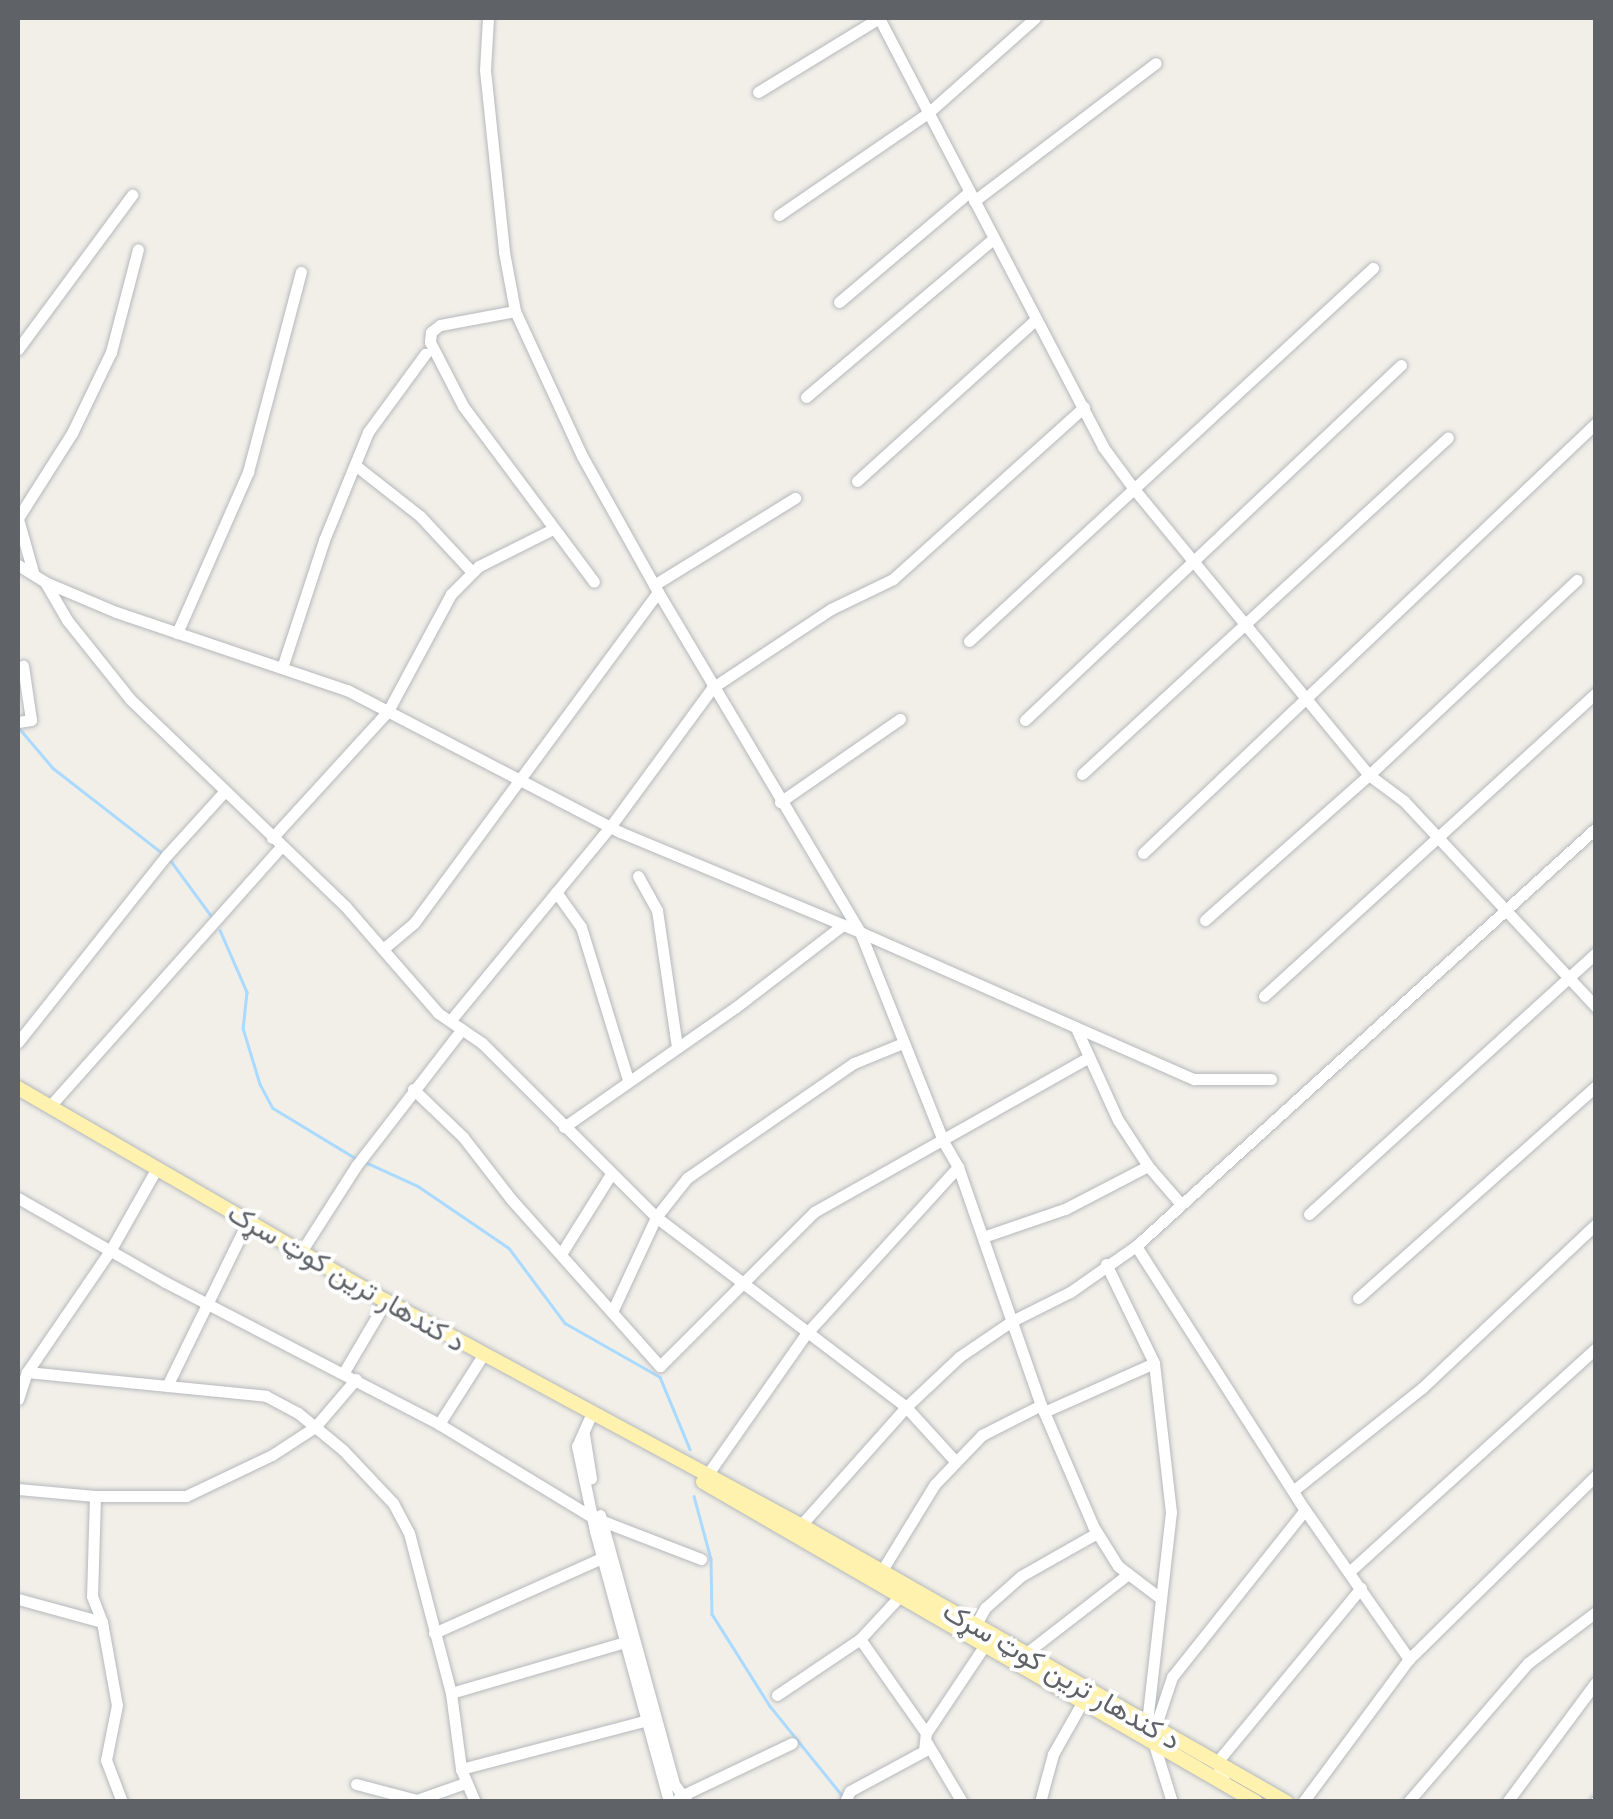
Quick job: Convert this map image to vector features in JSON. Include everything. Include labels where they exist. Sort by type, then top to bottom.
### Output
[{"type":"main road","name":"د کندهار ترين کوټ سړک","points":[[18,1088],[482,1356],[680,1463],[985,1645],[1083,1700],[1217,1762],[1286,1802]]},
{"type":"main road","name":"د کندهار ترين کوټ سړک","points":[[704,1478],[800,1526],[1025,1654],[1152,1731],[1256,1802]]},
{"type":"street","points":[[488,18],[485,70],[504,252],[515,311],[582,456],[712,688],[860,932],[943,1142],[958,1167],[1042,1408],[1097,1533],[1118,1566],[1160,1598]]},
{"type":"street","points":[[758,92],[879,18],[1103,446],[1134,489],[1368,775],[1404,801],[1596,1007]]},
{"type":"street","points":[[779,215],[928,113],[1035,18]]},
{"type":"street","points":[[839,302],[971,196],[1156,63]]},
{"type":"street","points":[[18,349],[132,195]]},
{"type":"street","points":[[806,396],[994,238]]},
{"type":"street","points":[[34,572],[18,518],[72,433],[111,352],[138,249]]},
{"type":"street","points":[[969,641],[1374,268]]},
{"type":"street","points":[[177,633],[248,472],[300,272]]},
{"type":"street","points":[[515,311],[440,325],[431,332],[430,342],[462,406],[519,476],[594,582]]},
{"type":"street","points":[[858,481],[1036,319]]},
{"type":"street","points":[[282,668],[324,540],[368,432],[425,354]]},
{"type":"street","points":[[1025,720],[1401,365]]},
{"type":"street","points":[[300,1252],[456,1025],[712,688],[831,609],[893,579],[1084,407]]},
{"type":"street","points":[[1144,852],[1308,701],[1596,423]]},
{"type":"street","points":[[1082,774],[1448,438]]},
{"type":"street","points":[[355,464],[420,516],[472,572]]},
{"type":"street","points":[[383,950],[414,923],[656,588],[794,498]]},
{"type":"street","points":[[50,1106],[388,712],[450,594],[472,572],[553,529]]},
{"type":"street","points":[[18,566],[46,582],[177,633],[347,690],[610,827],[1194,1079],[1271,1079]]},
{"type":"street","points":[[1205,920],[1577,580]]},
{"type":"street","points":[[46,582],[66,620],[130,699],[346,906],[456,1025],[482,1043],[656,1217],[906,1407],[956,1462]]},
{"type":"street","points":[[18,722],[31,720],[23,666]]},
{"type":"street","points":[[1264,996],[1596,693]]},
{"type":"street","points":[[780,802],[900,719]]},
{"type":"street","points":[[18,1042],[166,856],[224,792]]},
{"type":"street","points":[[800,1526],[906,1407],[959,1357],[1012,1321],[1070,1292],[1136,1246],[1596,828]]},
{"type":"street","points":[[638,876],[657,910],[677,1047]]},
{"type":"street","points":[[556,892],[581,927],[628,1080]]},
{"type":"street","points":[[564,1126],[842,925]]},
{"type":"street","points":[[1309,1214],[1596,952]]},
{"type":"street","points":[[1076,1028],[1087,1058],[1148,1166],[1180,1203]]},
{"type":"street","points":[[612,1312],[656,1217],[688,1178],[854,1063],[903,1043]]},
{"type":"street","points":[[413,1089],[463,1137],[660,1366],[814,1212],[1087,1058]]},
{"type":"street","points":[[1358,1298],[1596,1086]]},
{"type":"street","points":[[982,1236],[1064,1209],[1148,1166]]},
{"type":"street","points":[[704,1478],[806,1334],[958,1167]]},
{"type":"street","points":[[18,1400],[28,1372],[110,1251],[157,1168]]},
{"type":"street","points":[[561,1254],[611,1174]]},
{"type":"street","points":[[18,1198],[207,1304],[439,1424],[597,1519],[702,1559]]},
{"type":"street","points":[[167,1386],[248,1220]]},
{"type":"street","points":[[1294,1490],[1422,1388],[1596,1224]]},
{"type":"street","points":[[1136,1246],[1305,1510],[1409,1659]]},
{"type":"street","points":[[1106,1264],[1154,1364],[1171,1512],[1160,1598],[1152,1731],[1172,1802]]},
{"type":"street","points":[[18,1488],[95,1496],[186,1496],[272,1455],[315,1427],[350,1376],[386,1301]]},
{"type":"street","points":[[1348,1572],[1596,1348]]},
{"type":"street","points":[[439,1424],[482,1356]]},
{"type":"street","points":[[881,1572],[935,1484],[982,1435],[1154,1364]]},
{"type":"street","points":[[28,1372],[266,1396],[315,1427],[393,1503],[418,1560],[451,1694],[460,1769],[475,1802]]},
{"type":"street","points":[[591,1415],[584,1435],[602,1558],[630,1641]]},
{"type":"street","points":[[1304,1802],[1409,1659],[1596,1475]]},
{"type":"street","points":[[95,1496],[92,1596],[102,1622],[117,1705],[106,1760],[122,1802]]},
{"type":"street","points":[[1152,1731],[1172,1678],[1305,1510]]},
{"type":"street","points":[[597,1519],[650,1719],[677,1800],[792,1743]]},
{"type":"street","points":[[975,1626],[985,1608],[1021,1576],[1097,1533]]},
{"type":"street","points":[[434,1634],[602,1558]]},
{"type":"street","points":[[1025,1654],[1128,1574]]},
{"type":"street","points":[[1224,1783],[1217,1762],[1361,1588]]},
{"type":"street","points":[[776,1695],[860,1639],[900,1596]]},
{"type":"street","points":[[18,1599],[102,1622]]},
{"type":"street","points":[[1408,1802],[1528,1663],[1596,1612]]},
{"type":"street","points":[[860,1639],[926,1738],[962,1802]]},
{"type":"street","points":[[451,1694],[630,1641]]},
{"type":"street","points":[[846,1802],[850,1791],[924,1751],[926,1738],[985,1645]]},
{"type":"street","points":[[1506,1802],[1596,1682]]},
{"type":"street","points":[[1040,1802],[1053,1754],[1083,1700]]},
{"type":"street","points":[[460,1769],[650,1719]]},
{"type":"street","points":[[356,1784],[416,1800],[465,1783]]},
{"type":"waterway","points":[[20,729],[53,768],[161,852]]},
{"type":"waterway","points":[[171,861],[212,917]]},
{"type":"waterway","points":[[220,930],[247,992],[243,1028],[260,1084],[273,1108],[357,1159]]},
{"type":"waterway","points":[[365,1162],[418,1186],[509,1248],[565,1323],[660,1377],[690,1449]]},
{"type":"waterway","points":[[694,1496],[711,1559],[712,1614],[770,1706],[841,1794]]}]
